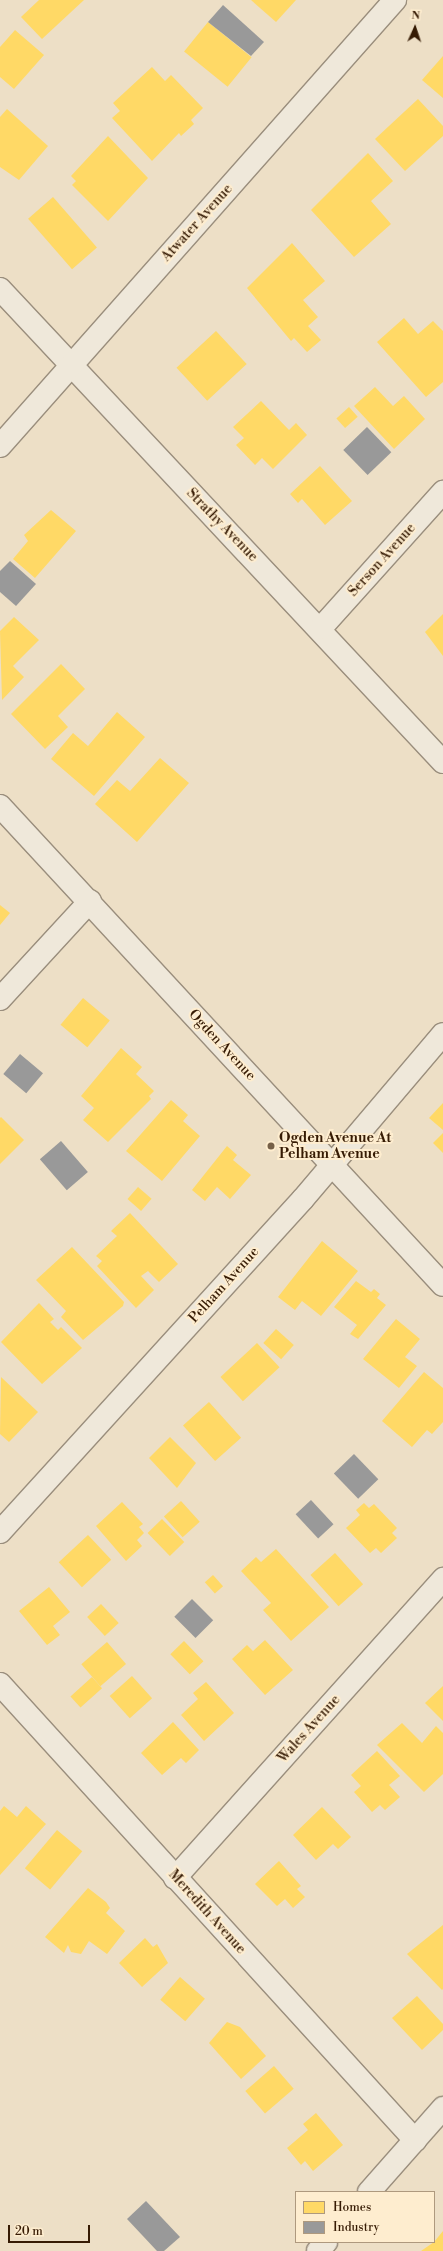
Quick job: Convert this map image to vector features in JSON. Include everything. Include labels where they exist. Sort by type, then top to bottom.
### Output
[{"type":"street","name":"Atwater Avenue","points":[[0,446],[395,0]]},
{"type":"street","name":"Strathy Avenue","points":[[0,289],[69,367],[321,628],[443,762]]},
{"type":"street","name":"Serson Avenue","points":[[321,628],[443,492]]},
{"type":"street","name":"Ogden Avenue","points":[[0,806],[90,901],[443,1285]]},
{"type":"street","points":[[0,999],[90,901]]},
{"type":"street","name":"Pelham Avenue","points":[[0,1532],[332,1164],[443,1034]]},
{"type":"street","name":"Wales Avenue","points":[[175,1878],[443,1579]]},
{"type":"street","name":"Meredith Avenue","points":[[0,1684],[415,2140]]},
{"type":"street","points":[[370,2191],[443,2108]]},
{"type":"street","points":[[318,2251],[325,2243]]},
{"type":"building: Homes","points":[[39,0],[84,0],[42,39],[21,17]]},
{"type":"building: Homes","points":[[251,0],[296,0],[276,22]]},
{"type":"building: Homes","points":[[208,22],[252,57],[228,87],[184,52]]},
{"type":"building: Homes","points":[[15,30],[44,55],[14,89],[0,77],[0,47]]},
{"type":"building: Homes","points":[[443,56],[443,98],[422,80]]},
{"type":"building: Homes","points":[[152,67],[165,81],[171,75],[203,108],[191,120],[194,124],[181,136],[179,133],[152,161],[112,118],[120,111],[113,103]]},
{"type":"building: Homes","points":[[418,99],[443,126],[443,136],[405,171],[375,139]]},
{"type":"building: Homes","points":[[7,109],[48,146],[19,180],[0,167],[0,117]]},
{"type":"building: Homes","points":[[108,136],[148,178],[108,221],[72,185],[76,181],[71,176]]},
{"type":"building: Homes","points":[[368,153],[393,181],[371,201],[391,224],[354,257],[311,210]]},
{"type":"building: Homes","points":[[53,197],[97,248],[72,269],[28,219]]},
{"type":"building: Homes","points":[[292,243],[325,281],[303,300],[318,317],[308,326],[321,340],[307,352],[294,338],[291,341],[247,288]]},
{"type":"building: Homes","points":[[404,318],[418,334],[433,321],[443,331],[443,382],[426,397],[377,342]]},
{"type":"building: Homes","points":[[216,331],[247,364],[207,401],[177,368]]},
{"type":"building: Homes","points":[[375,387],[393,406],[404,396],[425,419],[394,449],[354,406]]},
{"type":"building: Homes","points":[[261,401],[289,430],[296,423],[307,435],[273,469],[262,458],[255,465],[236,445],[244,438],[233,427]]},
{"type":"building: Homes","points":[[349,407],[358,417],[345,428],[336,418]]},
{"type":"building: Homes","points":[[320,466],[352,501],[325,525],[302,499],[298,503],[290,494]]},
{"type":"building: Homes","points":[[51,510],[76,531],[35,578],[13,559],[28,541],[24,535]]},
{"type":"building: Homes","points":[[443,614],[443,656],[425,632]]},
{"type":"building: Homes","points":[[14,617],[39,640],[13,666],[24,677],[2,700],[0,631]]},
{"type":"building: Homes","points":[[61,664],[85,689],[58,716],[68,727],[45,749],[11,714]]},
{"type":"building: Homes","points":[[117,712],[145,737],[94,796],[51,759],[73,733],[88,746]]},
{"type":"building: Homes","points":[[160,758],[189,783],[137,842],[95,804],[117,780],[130,791]]},
{"type":"building: Homes","points":[[0,905],[10,913],[0,925]]},
{"type":"building: Homes","points":[[83,998],[110,1020],[87,1047],[61,1025]]},
{"type":"building: Homes","points":[[121,1048],[142,1067],[136,1074],[154,1091],[149,1096],[151,1099],[108,1142],[83,1120],[94,1108],[81,1096]]},
{"type":"building: Homes","points":[[171,1100],[188,1115],[183,1121],[200,1136],[162,1181],[126,1151]]},
{"type":"building: Homes","points":[[443,1103],[443,1130],[429,1118]]},
{"type":"building: Homes","points":[[1,1117],[24,1140],[0,1164],[0,1118]]},
{"type":"building: Homes","points":[[443,1133],[443,1153],[433,1143]]},
{"type":"building: Homes","points":[[227,1146],[237,1155],[233,1160],[251,1175],[230,1199],[217,1187],[205,1201],[192,1190]]},
{"type":"building: Homes","points":[[138,1187],[152,1199],[141,1211],[128,1199]]},
{"type":"building: Homes","points":[[130,1213],[178,1264],[159,1282],[148,1271],[141,1276],[154,1290],[136,1308],[97,1266],[102,1261],[96,1256],[117,1236],[111,1231]]},
{"type":"building: Homes","points":[[322,1241],[358,1271],[321,1316],[302,1301],[295,1310],[278,1297]]},
{"type":"building: Homes","points":[[72,1247],[124,1302],[123,1306],[83,1340],[61,1317],[66,1311],[36,1280]]},
{"type":"building: Homes","points":[[356,1281],[371,1292],[374,1289],[380,1294],[377,1298],[386,1305],[358,1339],[350,1334],[357,1325],[334,1307]]},
{"type":"building: Homes","points":[[39,1303],[54,1319],[50,1322],[58,1330],[61,1327],[82,1348],[42,1384],[1,1342]]},
{"type":"building: Homes","points":[[396,1319],[420,1339],[405,1357],[417,1366],[399,1388],[363,1359]]},
{"type":"building: Homes","points":[[276,1329],[294,1345],[281,1359],[263,1343]]},
{"type":"building: Homes","points":[[257,1343],[280,1367],[243,1401],[220,1377]]},
{"type":"building: Homes","points":[[424,1372],[443,1388],[443,1422],[432,1434],[427,1430],[412,1447],[382,1421]]},
{"type":"building: Homes","points":[[1,1377],[38,1412],[9,1442],[0,1434]]},
{"type":"building: Homes","points":[[209,1402],[241,1438],[215,1461],[183,1425]]},
{"type":"building: Homes","points":[[170,1437],[196,1463],[177,1488],[149,1458]]},
{"type":"building: Homes","points":[[181,1501],[200,1522],[183,1537],[164,1516]]},
{"type":"building: Homes","points":[[122,1502],[143,1524],[139,1527],[144,1533],[137,1540],[142,1546],[126,1561],[96,1526]]},
{"type":"building: Homes","points":[[364,1503],[369,1508],[374,1504],[397,1528],[392,1533],[397,1538],[381,1553],[376,1548],[370,1553],[346,1528],[360,1515],[356,1510]]},
{"type":"building: Homes","points":[[162,1519],[184,1542],[170,1556],[148,1533]]},
{"type":"building: Homes","points":[[88,1535],[111,1560],[82,1587],[59,1562]]},
{"type":"building: Homes","points":[[276,1549],[329,1607],[291,1641],[263,1610],[271,1603],[241,1571],[256,1557],[261,1562]]},
{"type":"building: Homes","points":[[335,1553],[363,1584],[339,1606],[310,1575]]},
{"type":"building: Homes","points":[[213,1575],[223,1586],[215,1594],[205,1582]]},
{"type":"building: Homes","points":[[49,1587],[70,1612],[53,1626],[60,1635],[47,1645],[19,1611]]},
{"type":"building: Homes","points":[[101,1604],[119,1623],[105,1636],[87,1617]]},
{"type":"building: Homes","points":[[265,1640],[293,1670],[265,1695],[232,1659],[247,1645],[253,1651]]},
{"type":"building: Homes","points":[[184,1641],[203,1661],[190,1674],[170,1654]]},
{"type":"building: Homes","points":[[107,1642],[126,1664],[100,1686],[81,1664]]},
{"type":"building: Homes","points":[[132,1676],[152,1698],[130,1718],[110,1696]]},
{"type":"building: Homes","points":[[92,1677],[102,1688],[80,1708],[70,1696]]},
{"type":"building: Homes","points":[[206,1682],[234,1713],[204,1741],[181,1715],[198,1699],[193,1693]]},
{"type":"building: Homes","points":[[443,1686],[443,1721],[425,1703]]},
{"type":"building: Homes","points":[[173,1722],[199,1750],[186,1763],[181,1758],[162,1775],[141,1753]]},
{"type":"building: Homes","points":[[402,1723],[422,1743],[436,1726],[443,1733],[443,1774],[424,1792],[377,1745]]},
{"type":"building: Homes","points":[[377,1751],[400,1776],[389,1785],[400,1797],[385,1810],[380,1805],[372,1812],[354,1792],[361,1786],[351,1775]]},
{"type":"building: Homes","points":[[4,1806],[17,1817],[26,1806],[46,1824],[0,1875],[0,1811]]},
{"type":"building: Homes","points":[[322,1807],[351,1837],[338,1849],[333,1844],[316,1860],[293,1835]]},
{"type":"building: Homes","points":[[57,1830],[82,1851],[50,1890],[25,1868]]},
{"type":"building: Homes","points":[[279,1861],[301,1886],[297,1889],[305,1897],[293,1908],[285,1899],[277,1906],[255,1884]]},
{"type":"building: Homes","points":[[88,1888],[106,1902],[110,1908],[106,1913],[125,1931],[107,1954],[89,1941],[81,1954],[71,1952],[68,1945],[64,1953],[45,1937]]},
{"type":"building: Homes","points":[[443,1925],[443,1989],[442,1990],[407,1954]]},
{"type":"building: Homes","points":[[145,1938],[153,1947],[157,1944],[168,1963],[142,1987],[119,1963]]},
{"type":"building: Homes","points":[[180,1977],[205,1999],[185,2021],[160,2000]]},
{"type":"building: Homes","points":[[417,1996],[443,2024],[443,2030],[422,2050],[392,2018]]},
{"type":"building: Homes","points":[[227,2022],[240,2027],[266,2056],[241,2079],[209,2043]]},
{"type":"building: Homes","points":[[274,2066],[294,2089],[265,2114],[245,2091]]},
{"type":"building: Homes","points":[[316,2113],[343,2145],[313,2171],[305,2161],[301,2165],[287,2148],[308,2130],[303,2124]]},
{"type":"building: Homes","points":[[443,2231],[443,2251],[421,2251],[433,2243],[435,2243],[435,2241]]},
{"type":"building: Industry","points":[[223,5],[264,42],[251,56],[208,22]]},
{"type":"building: Industry","points":[[367,427],[391,452],[368,475],[343,450]]},
{"type":"building: Industry","points":[[10,561],[36,584],[16,606],[0,592],[0,571]]},
{"type":"building: Industry","points":[[20,1054],[43,1073],[26,1093],[3,1074]]},
{"type":"building: Industry","points":[[61,1141],[88,1172],[67,1190],[40,1159]]},
{"type":"building: Industry","points":[[354,1454],[378,1479],[358,1499],[334,1473]]},
{"type":"building: Industry","points":[[311,1500],[334,1524],[318,1538],[296,1514]]},
{"type":"building: Industry","points":[[192,1599],[213,1620],[196,1638],[174,1617]]},
{"type":"building: Industry","points":[[146,2201],[180,2237],[164,2251],[157,2251],[127,2219]]},
{"type":"place","name":"Ogden Avenue At Pelham Avenue","points":[[271,1146]]}]
